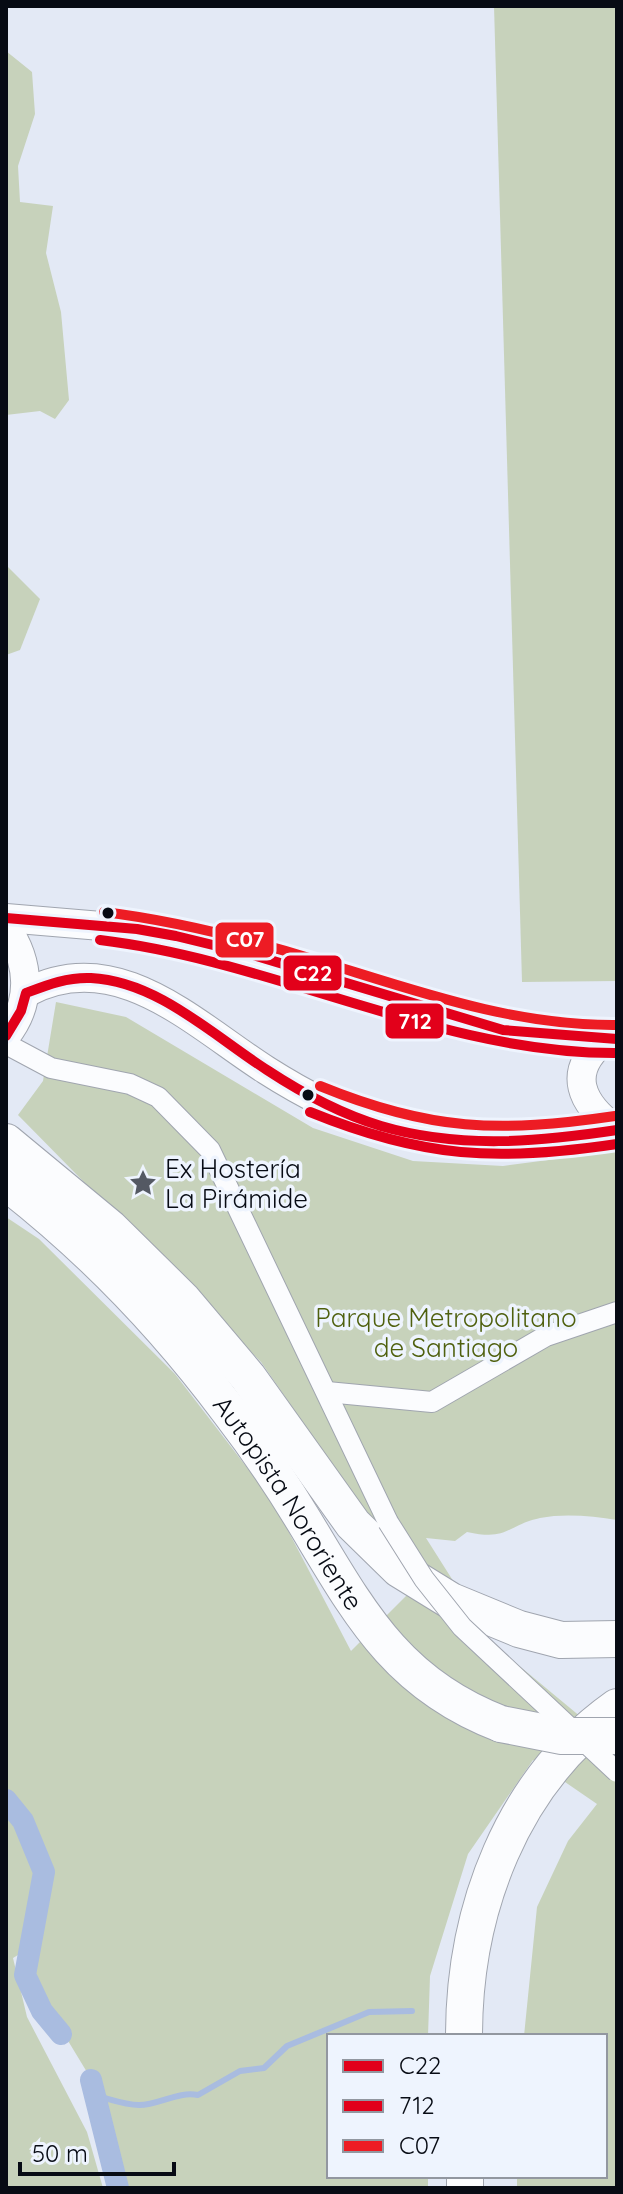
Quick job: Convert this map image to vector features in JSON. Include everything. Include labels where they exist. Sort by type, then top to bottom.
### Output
[{"type":"highway","name":"Autopista Nororiente","points":[[6,1142],[110,1228],[205,1326],[248,1377],[353,1524],[381,1555],[432,1591],[499,1621]]},
{"type":"highway","name":"Autopista Nororiente","points":[[6,1182],[85,1249],[152,1316],[213,1388],[268,1465],[380,1640],[438,1693],[501,1724],[562,1736],[617,1736]]},
{"type":"highway","points":[[499,1621],[569,1624],[617,1618]]},
{"type":"highway","points":[[499,1621],[561,1640],[617,1639]]},
{"type":"highway","points":[[464,2034],[471,1940],[501,1849],[566,1752],[617,1707]]},
{"type":"street","points":[[6,918],[137,929],[176,936],[250,954],[503,1030],[611,1040]]},
{"type":"street","points":[[6,927],[23,957],[26,993],[21,1011],[6,1036]]},
{"type":"street","points":[[26,993],[67,977],[101,979],[144,990],[175,1006],[315,1099],[372,1122],[416,1134],[452,1141],[513,1144],[617,1130]]},
{"type":"street","points":[[611,1040],[587,1061],[582,1088],[589,1106],[617,1130]]},
{"type":"street","points":[[6,1044],[51,1068],[130,1084],[158,1097],[191,1127],[210,1150],[226,1179],[388,1522],[424,1579],[462,1627],[617,1772]]},
{"type":"street","points":[[327,1392],[432,1402],[546,1336],[617,1312]]},
{"type":"green space","points":[[494,6],[617,6],[617,981],[522,982]]},
{"type":"green space","points":[[6,51],[32,72],[35,114],[18,166],[20,202],[53,206],[46,253],[61,312],[69,400],[55,419],[40,411],[6,415]]},
{"type":"green space","points":[[6,565],[40,599],[20,650],[6,655]]},
{"type":"green space","name":"Parque Metropolitano de Santiago","points":[[56,1002],[126,1017],[313,1128],[413,1161],[503,1166],[617,1151],[617,1520],[549,1516],[499,1534],[467,1532],[455,1541],[426,1538],[493,1644],[617,1747],[617,2188],[517,2188],[517,2178],[607,2178],[607,2034],[524,2034],[537,1907],[568,1841],[597,1804],[533,1760],[468,1854],[430,1976],[428,2034],[327,2034],[327,2178],[428,2178],[428,2188],[125,2188],[99,2092],[30,1978],[38,1943],[13,1958],[27,2017],[87,2132],[103,2188],[6,2188],[6,1217],[39,1239],[175,1374],[272,1500],[351,1651],[416,1586],[261,1362],[18,1115],[43,1081]]},
{"type":"waterway","points":[[6,1800],[23,1821],[44,1872],[25,1975],[42,2011],[61,2034]]},
{"type":"waterway","points":[[93,2095],[139,2105],[183,2095],[198,2095],[240,2071],[264,2068],[287,2046],[369,2012],[412,2011]]},
{"type":"waterway","points":[[91,2080],[118,2188]]},
{"type":"transit line","name":"C07","points":[[104,912],[239,938],[466,1005],[540,1020],[617,1025]]},
{"type":"transit line","name":"C22","points":[[6,918],[137,929],[176,936],[250,954],[503,1030],[617,1039]]},
{"type":"transit line","name":"712","points":[[100,940],[166,951],[230,967],[487,1039],[551,1049],[617,1053]]},
{"type":"transit line","name":"C22","points":[[6,1036],[21,1011],[26,993],[74,979],[115,981],[162,999],[308,1095],[381,1126],[469,1141],[558,1138],[617,1130]]},
{"type":"transit line","name":"C07","points":[[320,1086],[396,1112],[465,1124],[535,1125],[615,1116]]},
{"type":"transit line","name":"712","points":[[310,1112],[389,1139],[461,1152],[534,1153],[617,1144]]},
{"type":"place","name":"Ex Hostería La Pirámide","points":[[143,1183]]}]
